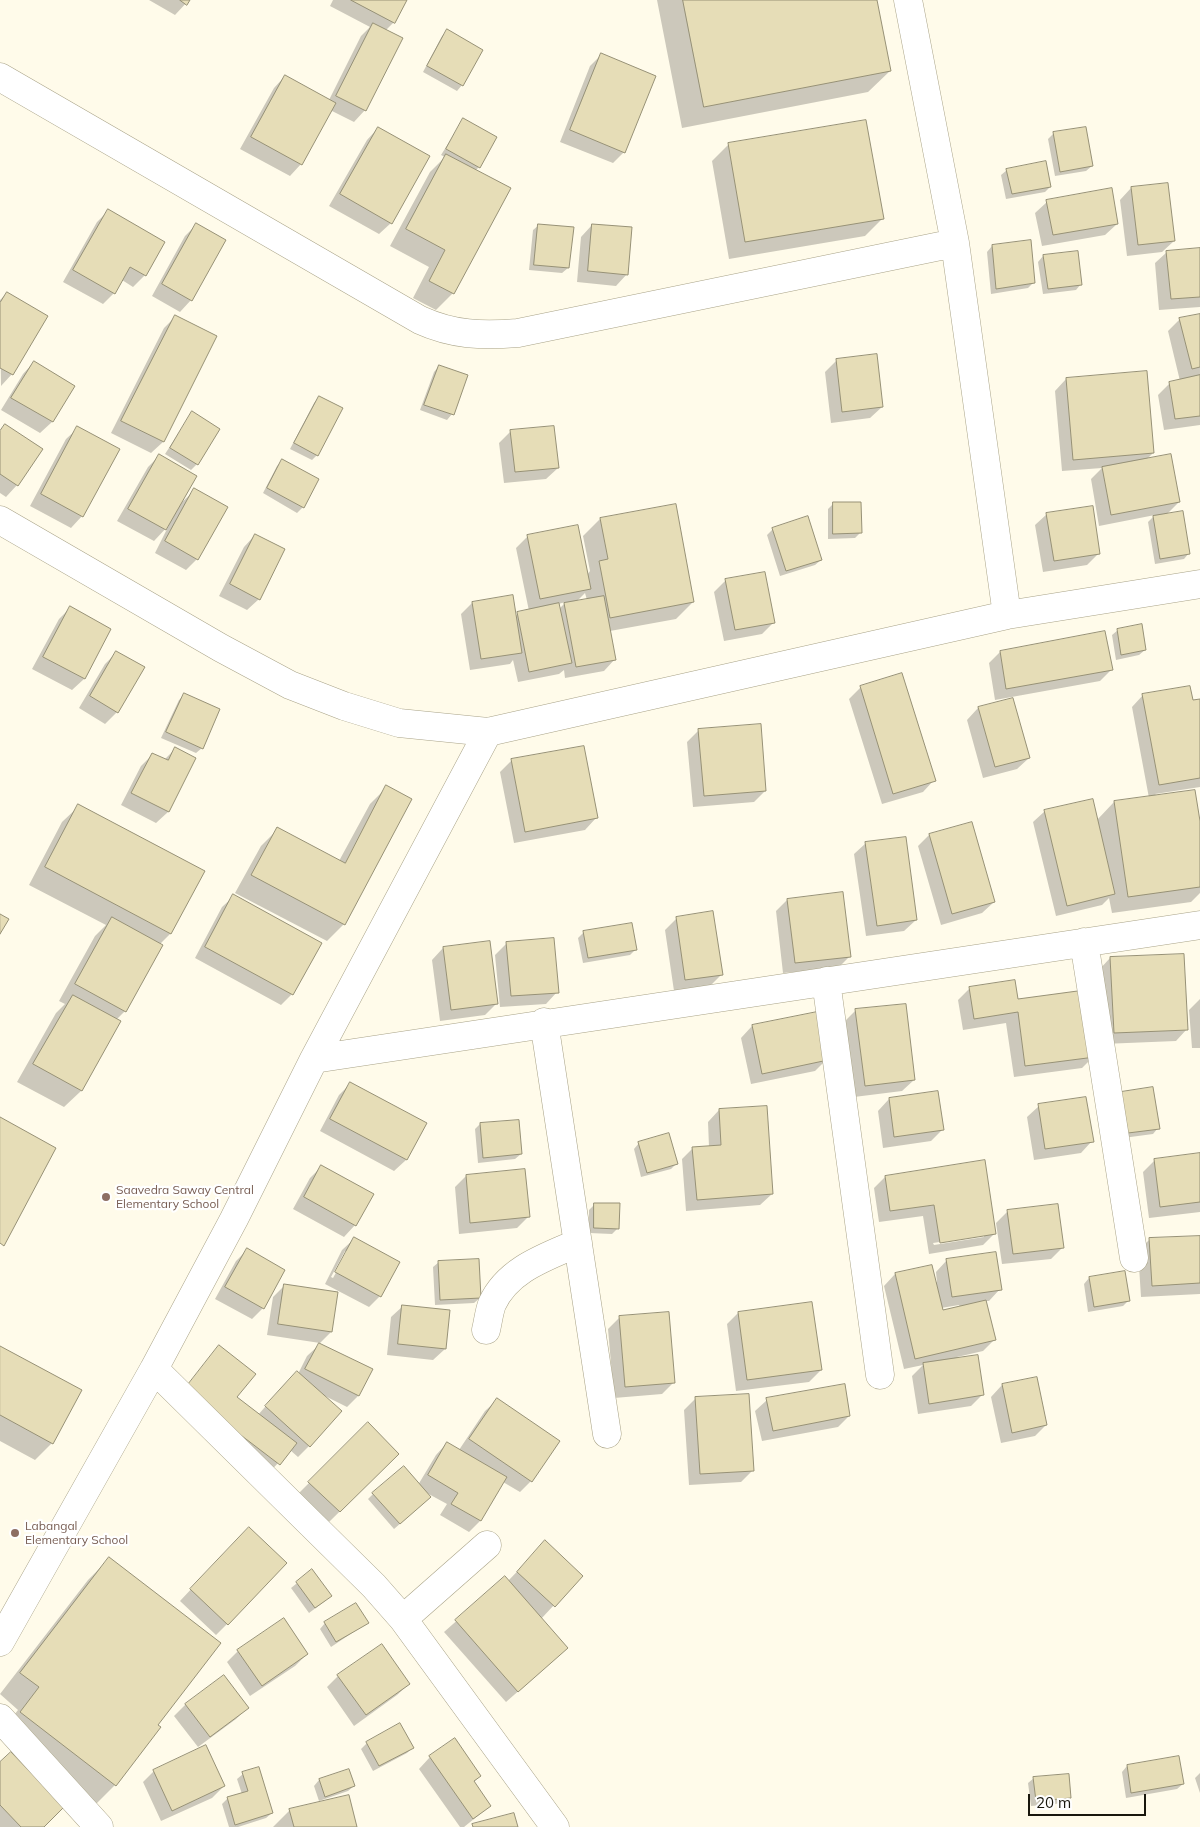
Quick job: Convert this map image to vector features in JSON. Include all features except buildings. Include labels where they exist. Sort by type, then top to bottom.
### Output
[{"type":"street","points":[[908,0],[955,243],[1007,615]]},
{"type":"street","points":[[0,77],[420,320],[441,329],[463,334],[487,336],[518,333],[955,243]]},
{"type":"street","points":[[0,520],[221,648],[290,685],[344,706],[399,723],[488,732],[1007,615],[1200,584]]},
{"type":"street","points":[[0,1642],[154,1369],[234,1219],[314,1059],[488,732]]},
{"type":"street","points":[[314,1059],[544,1022],[1200,924]]},
{"type":"street","points":[[1084,942],[1134,1258]]},
{"type":"street","points":[[826,980],[880,1375]]},
{"type":"street","points":[[544,1022],[607,1434]]},
{"type":"street","points":[[486,1330],[492,1304],[509,1279],[529,1265],[578,1243]]},
{"type":"street","points":[[154,1369],[374,1586],[403,1620],[554,1827]]},
{"type":"street","points":[[403,1620],[487,1546]]},
{"type":"street","points":[[0,1718],[100,1827]]},
{"type":"place","name":"Saavedra Saway Central Elementary School","points":[[106,1197]]},
{"type":"place","name":"Labangal Elementary School","points":[[15,1533]]}]
